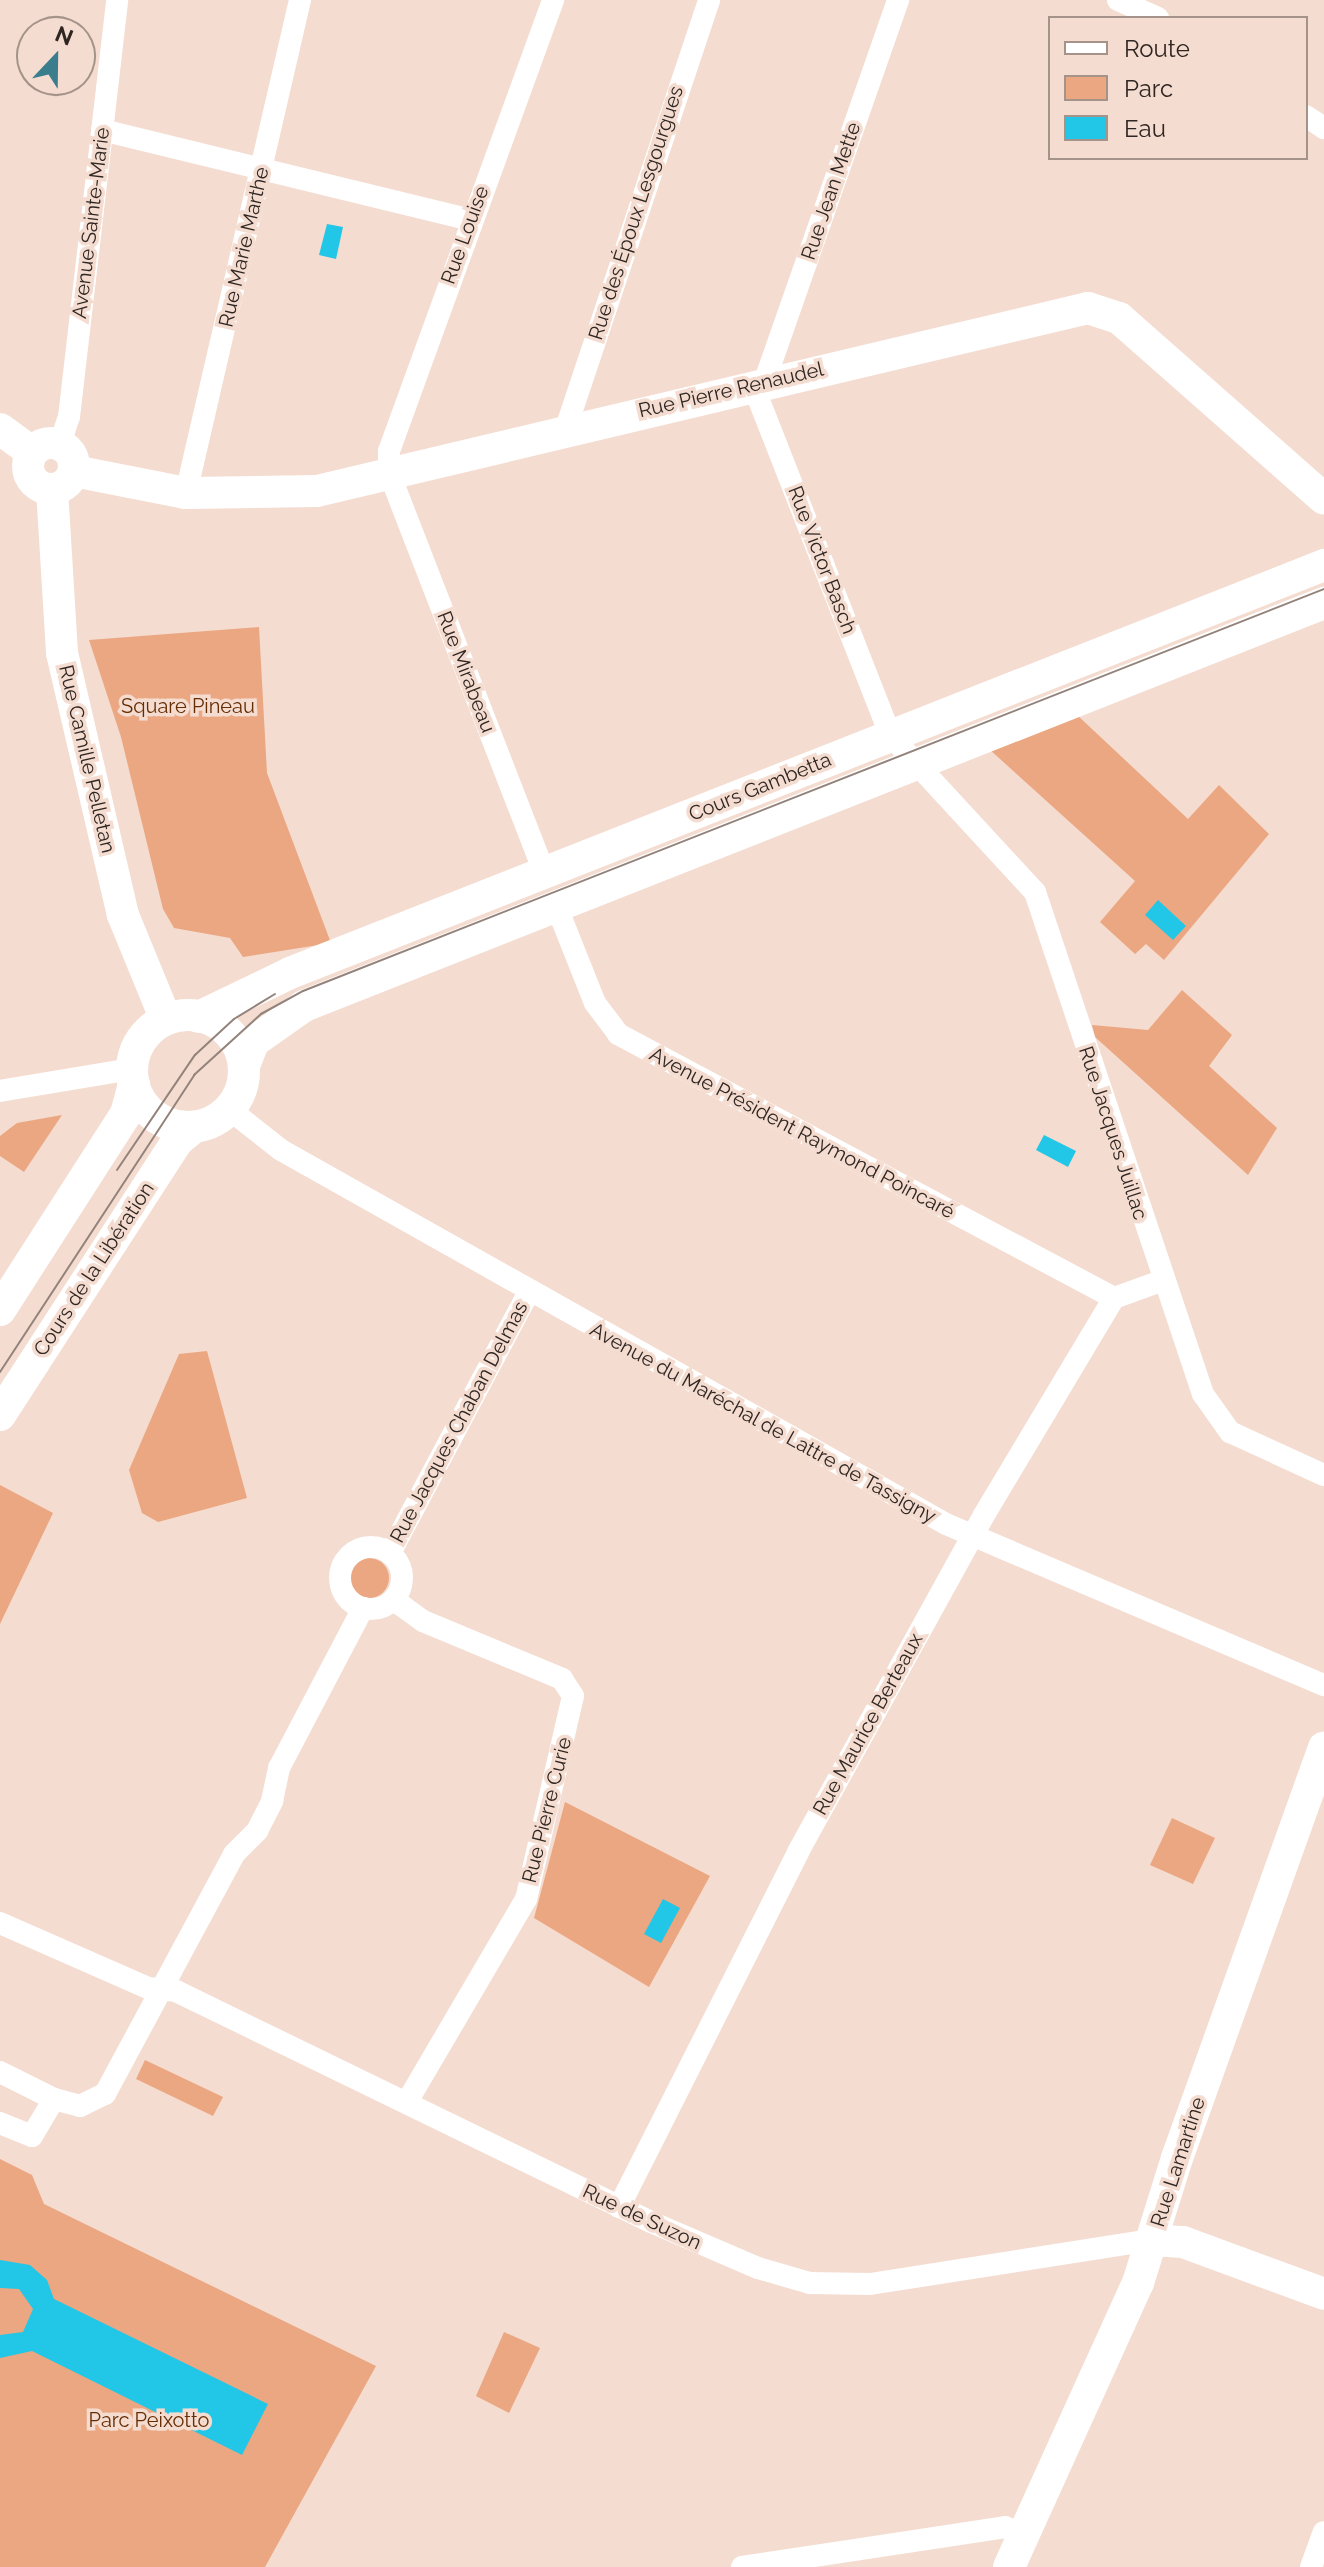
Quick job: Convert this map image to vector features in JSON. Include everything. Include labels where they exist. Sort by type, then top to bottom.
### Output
[{"type":"main road","name":"Rue Pierre Renaudel","points":[[55,464],[186,493],[317,491],[566,428],[1088,308],[1105,310],[1324,499]]},
{"type":"main road","points":[[0,429],[55,464]]},
{"type":"main road","name":"Rue Camille Pelletan","points":[[55,464],[62,653],[123,915],[166,1020]]},
{"type":"main road","name":"Cours Gambetta","points":[[199,1017],[290,973],[1324,565]]},
{"type":"main road","name":"Cours Gambetta","points":[[244,1066],[253,1042],[304,1006],[1324,603]]},
{"type":"main road","points":[[0,1310],[126,1114],[133,1077],[142,1040],[166,1020],[199,1017],[232,1036],[244,1066],[241,1089],[229,1109],[194,1127],[178,1126],[153,1114],[133,1077]]},
{"type":"main road","name":"Cours de la Libération","points":[[0,1415],[177,1141],[194,1127]]},
{"type":"main road","name":"Rue Lamartine","points":[[1009,2567],[1152,2240],[1324,1748]]},
{"type":"main road","name":"Rue de Suzon","points":[[1152,2240],[1183,2242],[1324,2294]]},
{"type":"street","name":"Avenue Sainte-Marie","points":[[55,464],[69,417],[117,0]]},
{"type":"street","name":"Rue Marie Marthe","points":[[186,493],[300,0]]},
{"type":"street","name":"Rue Louise","points":[[389,472],[389,451],[470,220],[553,0]]},
{"type":"street","name":"Rue des Époux Lesgourgues","points":[[566,428],[709,0]]},
{"type":"street","name":"Rue Jean Mette","points":[[758,384],[829,197],[898,0]]},
{"type":"street","points":[[1118,0],[1149,8]]},
{"type":"street","points":[[102,130],[470,220]]},
{"type":"street","name":"Rue Victor Basch","points":[[758,384],[890,735]]},
{"type":"street","name":"Rue Mirabeau","points":[[389,472],[544,872]]},
{"type":"street","name":"Rue Jacques Juillac","points":[[890,735],[920,762],[1035,892],[1161,1281],[1214,1415],[1230,1432],[1254,1446],[1324,1475]]},
{"type":"street","name":"Avenue Président Raymond Poincaré","points":[[556,905],[595,1003],[618,1034],[1114,1298]]},
{"type":"street","points":[[8,1088],[133,1077]]},
{"type":"street","name":"Avenue du Maréchal de Lattre de Tassigny","points":[[229,1109],[281,1150],[529,1292],[971,1537],[1324,1685]]},
{"type":"street","points":[[1114,1298],[1161,1281]]},
{"type":"street","name":"Rue Jacques Chaban Delmas","points":[[390,1553],[529,1292]]},
{"type":"street","name":"Rue Maurice Berteaux","points":[[619,2207],[798,1852],[971,1537],[1114,1298]]},
{"type":"street","points":[[0,2072],[54,2099],[80,2106],[105,2094],[234,1854],[257,1831],[272,1801],[279,1768],[363,1608],[394,1600],[403,1581],[390,1553],[361,1548],[345,1560],[341,1589],[363,1608]]},
{"type":"street","name":"Rue Pierre Curie","points":[[394,1600],[423,1621],[562,1679],[573,1696],[526,1899],[408,2100]]},
{"type":"street","name":"Rue de Suzon","points":[[0,1923],[128,1980],[176,1991],[408,2100],[444,2124],[619,2207],[758,2268],[810,2283],[870,2284],[1152,2240]]},
{"type":"street","points":[[0,2123],[32,2136],[40,2130],[54,2099]]},
{"type":"street","points":[[742,2567],[1005,2527],[1024,2536]]},
{"type":"street","points":[[1311,2567],[1324,2532]]},
{"type":"green space","name":"Square Pineau","points":[[259,627],[267,773],[331,943],[243,957],[230,938],[174,928],[163,909],[121,737],[89,640]]},
{"type":"green space","points":[[1076,714],[1188,819],[1219,785],[1269,834],[1164,960],[1146,944],[1135,954],[1100,922],[1135,881],[989,749]]},
{"type":"green space","points":[[1182,990],[1232,1035],[1209,1066],[1277,1128],[1248,1175],[1095,1037],[1092,1025],[1148,1030]]},
{"type":"green space","points":[[62,1115],[24,1172],[0,1156],[0,1136],[17,1123]]},
{"type":"green space","points":[[207,1351],[247,1498],[158,1522],[142,1513],[129,1470],[179,1354]]},
{"type":"green space","points":[[0,1485],[53,1513],[0,1624]]},
{"type":"green space","points":[[369,1558],[383,1564],[389,1578],[383,1592],[369,1598],[355,1592],[349,1578],[355,1564]]},
{"type":"green space","points":[[565,1802],[710,1876],[649,1987],[534,1918]]},
{"type":"green space","points":[[1172,1818],[1215,1838],[1193,1884],[1150,1865]]},
{"type":"green space","points":[[145,2060],[223,2097],[213,2116],[136,2079]]},
{"type":"green space","name":"Parc Peixotto","points":[[0,2159],[32,2175],[44,2204],[376,2366],[265,2567],[0,2567]]},
{"type":"green space","points":[[504,2332],[540,2348],[509,2413],[476,2396]]},
{"type":"water","points":[[327,224],[343,227],[336,259],[319,255]]},
{"type":"water","points":[[1158,900],[1186,926],[1173,940],[1145,915]]},
{"type":"water","points":[[1044,1135],[1076,1151],[1068,1167],[1036,1150]]},
{"type":"water","points":[[663,1899],[680,1908],[661,1943],[644,1934]]},
{"type":"water","points":[[0,2260],[30,2265],[47,2280],[54,2299],[268,2404],[242,2455],[32,2351],[0,2358],[0,2335],[23,2332],[33,2309],[19,2289],[0,2288]]},
{"type":"tram line","points":[[0,1372],[194,1075],[261,1014],[303,991],[1324,589]]},
{"type":"tram line","points":[[117,1170],[195,1055],[234,1019],[275,994]]}]
